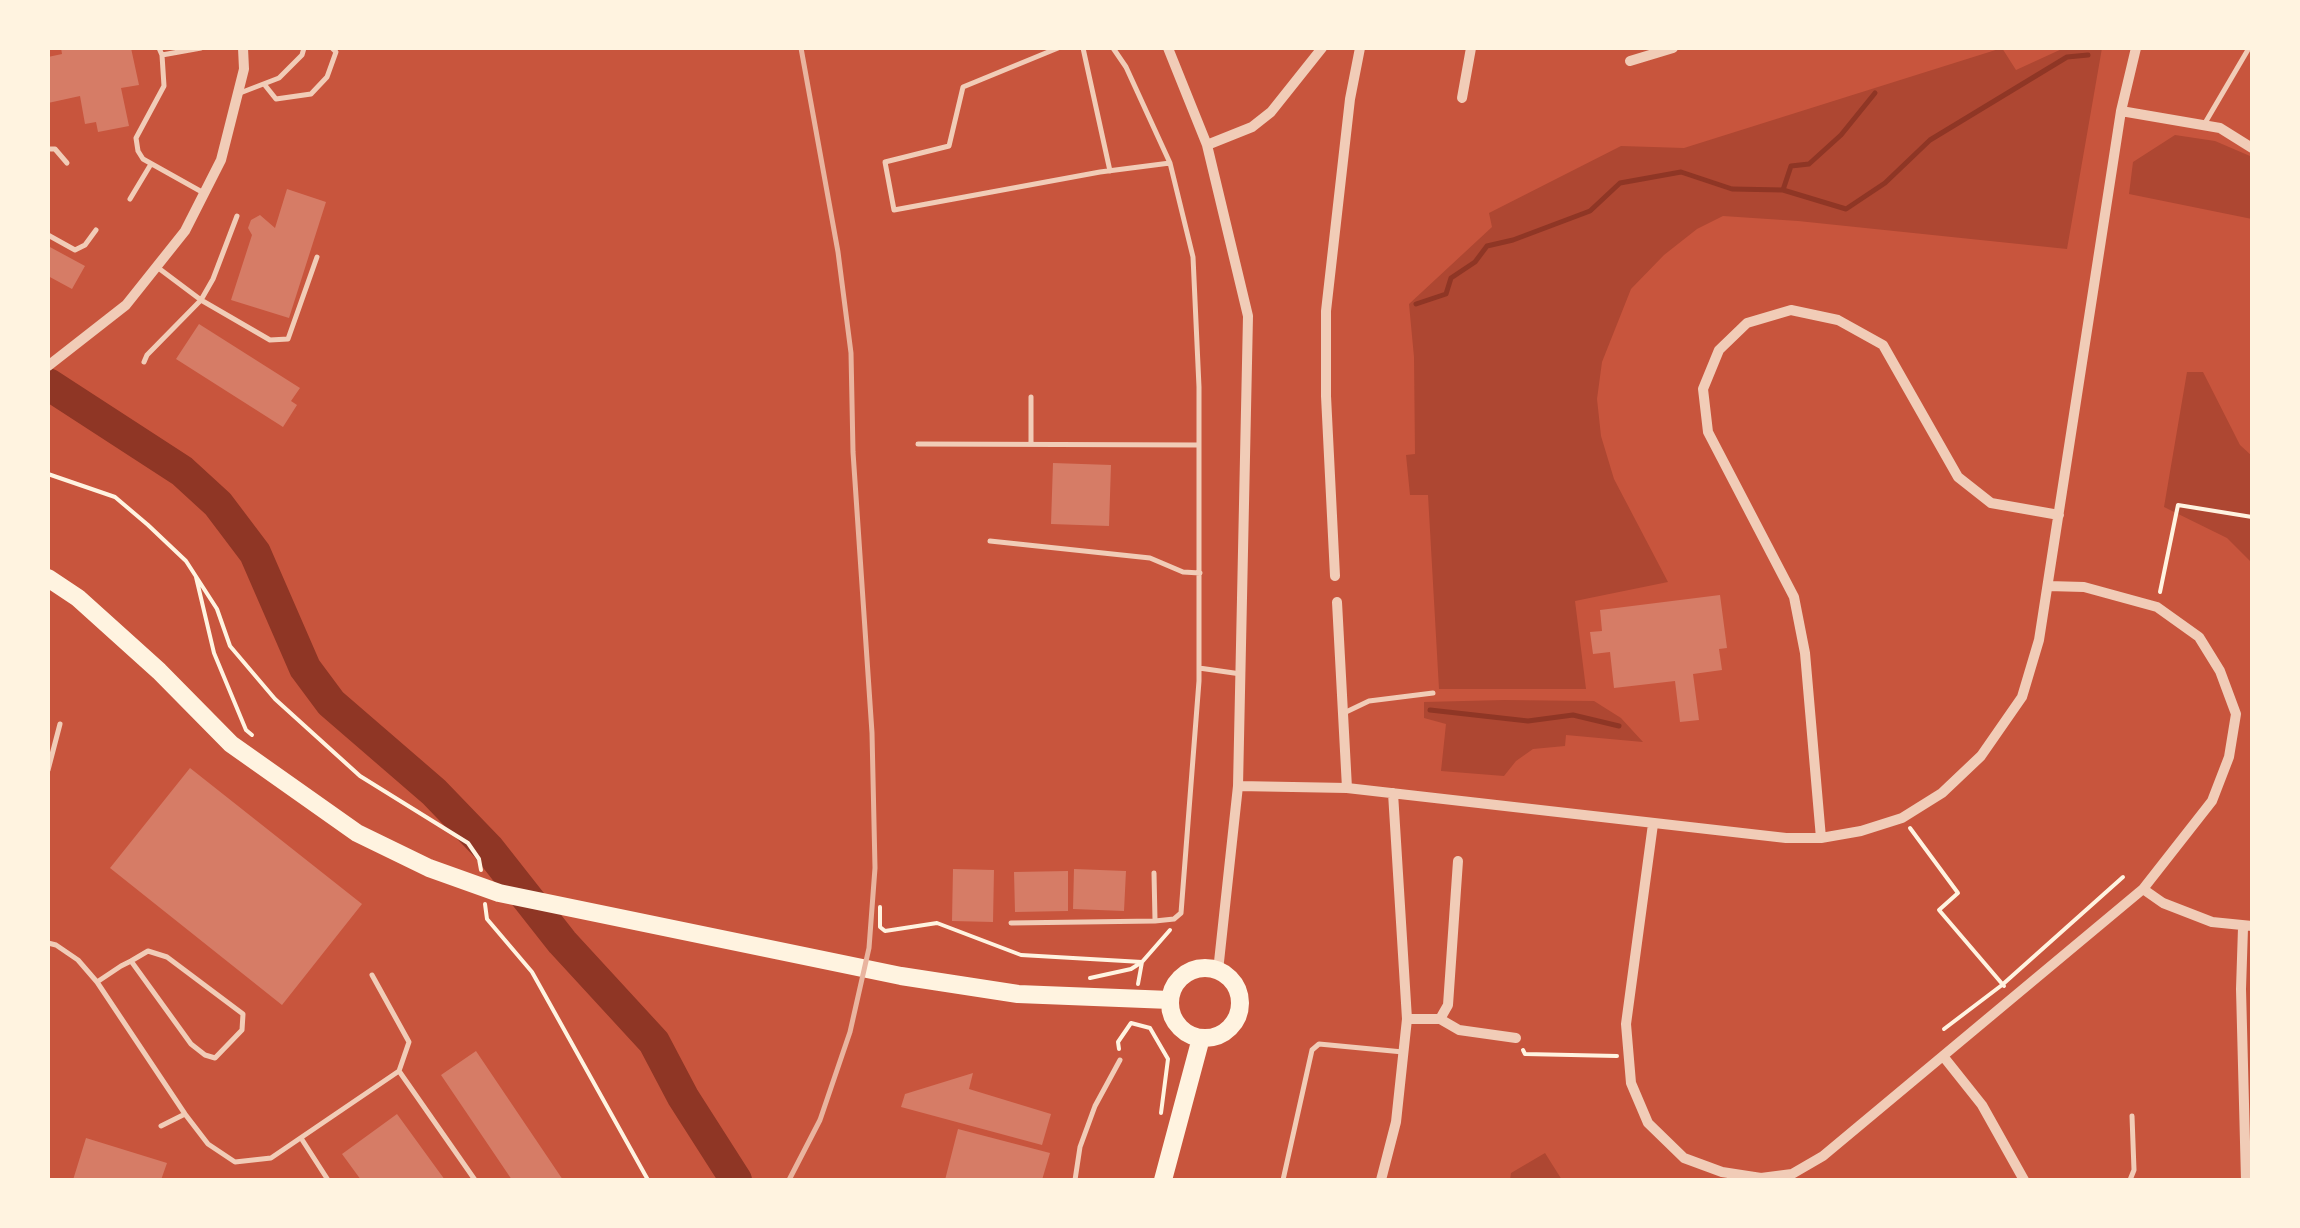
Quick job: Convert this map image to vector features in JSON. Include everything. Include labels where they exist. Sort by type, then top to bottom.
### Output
[{"type":"main road","points":[[48,578],[92,610],[231,744],[357,832],[429,868],[499,893],[901,976],[1018,994],[1170,1000]]},
{"type":"main road","points":[[1207,968],[1218,971],[1234,985],[1238,995],[1237,1017],[1222,1033],[1201,1038],[1175,1021],[1170,1000],[1178,980],[1186,973],[1207,968]]},
{"type":"main road","points":[[1162,1180],[1201,1038]]},
{"type":"street","points":[[48,366],[126,306],[185,231],[222,160],[244,69],[243,48]]},
{"type":"street","points":[[1168,48],[1207,145],[1248,316],[1238,786],[1218,971]]},
{"type":"street","points":[[1207,145],[1252,127],[1270,112],[1322,48]]},
{"type":"street","points":[[1336,576],[1326,396],[1326,311],[1350,98],[1360,48]]},
{"type":"street","points":[[1462,98],[1472,48]]},
{"type":"street","points":[[1630,62],[1673,48]]},
{"type":"street","points":[[1238,786],[1347,788],[1786,838],[1822,838],[1902,818],[1942,793],[1981,756],[2022,697],[2039,640],[2121,110],[2136,48]]},
{"type":"street","points":[[2121,110],[2220,128],[2252,148]]},
{"type":"street","points":[[1822,838],[1805,653],[1794,596],[1708,432],[1703,389],[1719,350],[1748,323],[1791,310],[1838,320],[1883,345],[1958,477],[1990,504],[2059,515]]},
{"type":"street","points":[[1653,824],[1626,1024],[1630,1084],[1648,1124],[1684,1158],[1722,1172],[1761,1178],[1792,1174],[1823,1156],[2142,888],[2212,801],[2230,757],[2236,714],[2220,672],[2199,637],[2157,607],[2084,587],[2048,586]]},
{"type":"street","points":[[1337,602],[1347,788]]},
{"type":"street","points":[[1381,1180],[1396,1122],[1407,1019],[1393,793]]},
{"type":"street","points":[[1440,1018],[1448,1005],[1458,860]]},
{"type":"street","points":[[2142,888],[2163,903],[2212,922],[2248,927],[2246,1180]]},
{"type":"street","points":[[1407,1019],[1440,1018],[1460,1030],[1516,1038]]},
{"type":"street","points":[[1943,1056],[1982,1106],[2024,1180]]},
{"type":"lane","points":[[159,48],[164,86],[136,138],[142,159],[205,193]]},
{"type":"lane","points":[[162,56],[201,48]]},
{"type":"lane","points":[[238,94],[279,78],[304,48]]},
{"type":"lane","points":[[264,84],[276,99],[312,94],[328,77],[336,52],[332,48]]},
{"type":"lane","points":[[1058,48],[963,86],[949,146],[885,162],[894,210],[1170,163]]},
{"type":"lane","points":[[1083,48],[1110,171]]},
{"type":"lane","points":[[1011,923],[1155,921],[1174,919],[1181,914],[1199,668],[1193,257],[1170,163],[1126,66],[1113,48]]},
{"type":"lane","points":[[2204,125],[2249,48]]},
{"type":"lane","points":[[48,149],[55,149],[67,163]]},
{"type":"lane","points":[[130,199],[151,164]]},
{"type":"lane","points":[[144,362],[146,355],[201,300],[214,279],[236,216]]},
{"type":"lane","points":[[48,235],[75,250],[85,245],[96,230]]},
{"type":"lane","points":[[156,267],[201,300],[270,340],[288,339],[317,257]]},
{"type":"lane","points":[[1030,446],[1031,397]]},
{"type":"lane","points":[[918,444],[1198,445]]},
{"type":"lane","points":[[990,541],[1150,558],[1188,573],[1200,573]]},
{"type":"lane","points":[[1199,668],[1241,674]]},
{"type":"lane","points":[[1343,713],[1369,701],[1433,693]]},
{"type":"lane","points":[[48,770],[60,724]]},
{"type":"lane","points":[[1154,873],[1155,921]]},
{"type":"lane","points":[[48,943],[78,960],[98,982],[185,1114],[208,1144],[236,1162],[271,1158],[400,1071],[409,1042],[372,975]]},
{"type":"lane","points":[[98,982],[131,961],[148,951],[168,957],[243,1014],[242,1030],[215,1058],[205,1055],[191,1044],[131,961]]},
{"type":"lane","points":[[1283,1180],[1312,1050],[1319,1044],[1405,1052]]},
{"type":"lane","points":[[1075,1180],[1080,1147],[1094,1106],[1120,1060]]},
{"type":"lane","points":[[400,1071],[475,1180]]},
{"type":"lane","points":[[160,1126],[185,1114]]},
{"type":"lane","points":[[2130,1180],[2134,1170],[2132,1116]]},
{"type":"lane","points":[[300,1138],[328,1180]]},
{"type":"path","points":[[48,474],[115,497],[186,561],[217,609],[230,646],[274,698],[360,776],[468,843],[480,860],[481,874]]},
{"type":"path","points":[[2157,607],[2178,506],[2252,517]]},
{"type":"path","points":[[196,577],[214,654],[246,730],[260,742]]},
{"type":"path","points":[[1902,818],[1958,893],[1939,910],[2002,985]]},
{"type":"path","points":[[1944,1029],[2002,985],[2123,876]]},
{"type":"path","points":[[483,889],[487,919],[532,972],[648,1180]]},
{"type":"path","points":[[880,906],[880,927],[884,931],[938,922],[1021,955],[1142,962],[1131,969],[1077,979]]},
{"type":"path","points":[[1131,1023],[1150,1028],[1168,1059],[1159,1129]]},
{"type":"path","points":[[1516,1038],[1526,1054],[1628,1056]]},
{"type":"shaded area","points":[[2002,48],[2016,70],[2064,48],[2102,48],[2067,249],[1723,216],[1697,229],[1631,289],[1602,362],[1597,399],[1601,436],[1614,479],[1668,582],[1575,601],[1586,689],[1439,689],[1428,495],[1410,495],[1406,455],[1415,454],[1409,304],[1492,227],[1489,213],[1621,146],[1684,148]]},
{"type":"shaded area","points":[[2175,135],[2215,141],[2250,156],[2252,219],[2129,194],[2133,162]]},
{"type":"shaded area","points":[[2187,372],[2203,372],[2240,445],[2252,456],[2252,563],[2227,538],[2164,507]]},
{"type":"shaded area","points":[[1594,701],[1621,718],[1643,742],[1566,735],[1565,746],[1533,749],[1504,776],[1441,771],[1446,724],[1424,718],[1424,702]]},
{"type":"shaded area","points":[[1545,1153],[1562,1180],[1510,1180],[1511,1173]]},
{"type":"building","points":[[61,48],[131,48],[139,85],[121,88],[129,126],[98,132],[96,122],[85,124],[80,96],[48,103],[48,57],[62,54]]},
{"type":"building","points":[[287,189],[326,202],[289,318],[231,300],[252,235],[248,228],[251,220],[260,215],[275,228]]},
{"type":"building","points":[[48,246],[85,266],[72,289],[48,276]]},
{"type":"building","points":[[199,324],[300,388],[291,401],[297,405],[283,427],[176,359]]},
{"type":"building","points":[[1053,463],[1111,465],[1109,526],[1051,524]]},
{"type":"building","points":[[1720,595],[1727,648],[1719,649],[1722,670],[1693,674],[1699,720],[1680,722],[1675,681],[1614,688],[1610,652],[1593,654],[1590,632],[1602,631],[1600,610]]},
{"type":"building","points":[[190,768],[362,904],[282,1005],[110,868]]},
{"type":"building","points":[[953,869],[994,870],[993,922],[952,921]]},
{"type":"building","points":[[1074,869],[1126,871],[1124,911],[1073,909]]},
{"type":"building","points":[[1068,871],[1068,911],[1015,912],[1014,872]]},
{"type":"building","points":[[476,1051],[563,1180],[512,1180],[441,1075]]},
{"type":"building","points":[[973,1073],[969,1089],[1051,1114],[1042,1145],[901,1107],[905,1094]]},
{"type":"building","points":[[397,1114],[445,1180],[361,1180],[342,1154]]},
{"type":"building","points":[[958,1129],[1050,1153],[1042,1180],[945,1180]]},
{"type":"building","points":[[86,1138],[167,1163],[161,1180],[73,1180]]},
{"type":"waterway","points":[[1416,304],[1446,294],[1451,278],[1475,262],[1487,246],[1590,211],[1620,183],[1681,172],[1732,189],[1783,190],[1846,209],[1885,183],[1930,140],[2067,57],[2088,55]]},
{"type":"waterway","points":[[1783,190],[1791,166],[1809,164],[1841,135],[1875,93]]},
{"type":"waterway","points":[[48,384],[182,471],[218,504],[255,553],[305,668],[331,703],[434,792],[488,848],[562,942],[654,1042],[683,1097],[736,1180]]},
{"type":"waterway","points":[[1430,710],[1528,721],[1573,715],[1619,726]]},
{"type":"railway","points":[[789,1180],[820,1120],[850,1032],[869,948],[875,868],[872,733],[853,452],[851,353],[838,252],[801,48]]}]
